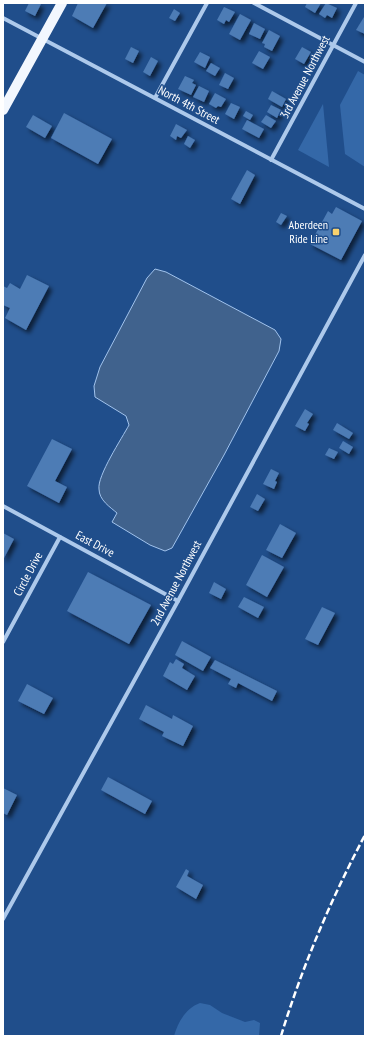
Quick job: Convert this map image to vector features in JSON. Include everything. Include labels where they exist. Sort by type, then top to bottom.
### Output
[{"type":"main road","points":[[3,110],[62,3]]},
{"type":"street","points":[[155,98],[207,3]]},
{"type":"street","points":[[254,3],[365,62]]},
{"type":"street","name":"3rd Avenue Northwest","points":[[271,160],[356,3]]},
{"type":"street","name":"North 4th Street","points":[[3,18],[365,209]]},
{"type":"street","name":"2nd Avenue Northwest","points":[[3,919],[178,601],[365,254]]},
{"type":"street","name":"East Drive","points":[[3,506],[178,601]]},
{"type":"street","name":"Circle Drive","points":[[3,642],[60,537]]},
{"type":"shaded area","points":[[358,71],[365,75],[365,167],[345,154],[340,105]]},
{"type":"shaded area","points":[[323,104],[329,167],[298,150]]},
{"type":"shaded area","points":[[155,269],[166,272],[275,330],[281,339],[279,351],[224,455],[172,548],[165,551],[150,545],[112,522],[117,513],[105,503],[99,493],[99,483],[102,475],[129,425],[126,416],[95,397],[94,386],[100,367],[147,278]]},
{"type":"shaded area","points":[[200,1003],[210,1005],[222,1013],[245,1022],[254,1020],[260,1023],[259,1036],[174,1036],[183,1016],[191,1008]]},
{"type":"building","points":[[29,3],[41,4],[35,16],[25,11]]},
{"type":"building","points":[[78,3],[107,3],[93,28],[72,16]]},
{"type":"building","points":[[307,3],[321,3],[315,13],[305,7]]},
{"type":"building","points":[[326,3],[337,8],[332,18],[327,15],[325,18],[319,14]]},
{"type":"building","points":[[224,7],[235,12],[229,22],[226,20],[224,24],[217,20]]},
{"type":"building","points":[[174,9],[180,13],[175,21],[169,18]]},
{"type":"building","points":[[240,14],[251,20],[240,40],[229,34]]},
{"type":"building","points":[[364,17],[365,18],[365,34],[356,30]]},
{"type":"building","points":[[254,23],[265,29],[260,39],[249,34]]},
{"type":"building","points":[[269,30],[280,36],[272,51],[264,47],[265,44],[262,43]]},
{"type":"building","points":[[131,47],[139,51],[133,63],[125,59]]},
{"type":"building","points":[[302,47],[311,52],[304,64],[295,59]]},
{"type":"building","points":[[259,51],[270,57],[263,69],[252,63]]},
{"type":"building","points":[[200,52],[210,57],[205,68],[194,62]]},
{"type":"building","points":[[151,57],[158,61],[150,76],[143,72]]},
{"type":"building","points":[[211,63],[220,68],[215,76],[206,71]]},
{"type":"building","points":[[225,73],[234,78],[228,89],[219,85]]},
{"type":"building","points":[[185,76],[194,80],[192,83],[196,85],[191,95],[178,89]]},
{"type":"building","points":[[199,86],[209,91],[204,102],[193,97]]},
{"type":"building","points":[[272,91],[286,99],[282,107],[268,99]]},
{"type":"building","points":[[215,93],[226,99],[221,107],[218,106],[216,108],[209,104]]},
{"type":"building","points":[[231,103],[240,107],[234,119],[225,114]]},
{"type":"building","points":[[271,105],[281,110],[277,118],[267,112]]},
{"type":"building","points":[[246,111],[253,115],[250,120],[243,116]]},
{"type":"building","points":[[64,113],[112,139],[98,164],[51,138]]},
{"type":"building","points":[[33,115],[52,126],[45,138],[26,127]]},
{"type":"building","points":[[266,115],[276,121],[271,128],[261,122]]},
{"type":"building","points":[[247,120],[264,129],[259,138],[242,129]]},
{"type":"building","points":[[176,124],[187,130],[181,138],[177,136],[176,140],[170,136]]},
{"type":"building","points":[[188,136],[195,140],[190,148],[184,144]]},
{"type":"building","points":[[247,170],[255,175],[240,204],[231,199]]},
{"type":"building","name":"Aberdeen Ride Line","points":[[336,207],[362,221],[341,260],[310,244],[328,211],[332,214]]},
{"type":"building","points":[[281,213],[287,216],[281,225],[276,222]]},
{"type":"building","points":[[27,275],[49,286],[26,330],[5,318],[10,308],[3,305],[3,286],[7,288],[10,283],[20,289]]},
{"type":"building","points":[[305,409],[313,414],[307,423],[309,424],[305,431],[295,426]]},
{"type":"building","points":[[337,423],[353,433],[349,439],[333,430]]},
{"type":"building","points":[[52,439],[72,449],[55,481],[67,487],[59,503],[27,486]]},
{"type":"building","points":[[343,441],[353,447],[349,454],[339,448]]},
{"type":"building","points":[[329,448],[338,452],[334,459],[325,455]]},
{"type":"building","points":[[271,469],[279,473],[275,481],[277,482],[274,489],[263,484]]},
{"type":"building","points":[[257,494],[265,499],[258,511],[250,507]]},
{"type":"building","points":[[280,524],[296,533],[282,558],[266,550]]},
{"type":"building","points":[[3,533],[14,539],[3,560]]},
{"type":"building","points":[[262,555],[284,567],[267,597],[246,585]]},
{"type":"building","points":[[88,572],[151,605],[129,644],[67,611]]},
{"type":"building","points":[[214,582],[226,589],[221,599],[209,593]]},
{"type":"building","points":[[244,597],[264,607],[258,618],[238,607]]},
{"type":"building","points":[[322,607],[335,613],[318,645],[305,639]]},
{"type":"building","points":[[182,641],[211,657],[203,671],[175,655]]},
{"type":"building","points":[[176,659],[184,664],[182,668],[195,676],[187,690],[163,676],[170,662],[173,664]]},
{"type":"building","points":[[215,660],[277,691],[272,701],[238,683],[236,688],[228,684],[231,679],[210,668]]},
{"type":"building","points":[[27,684],[53,698],[44,714],[18,701]]},
{"type":"building","points":[[146,705],[172,719],[173,715],[193,726],[183,746],[162,736],[164,732],[139,719]]},
{"type":"building","points":[[108,777],[152,801],[145,814],[101,790]]},
{"type":"building","points":[[3,788],[17,795],[7,815],[3,813]]},
{"type":"building","points":[[186,869],[189,871],[187,876],[203,885],[196,899],[176,887]]},
{"type":"railway","points":[[281,1036],[298,984],[318,934],[340,884],[365,835]]},
{"type":"place","name":"Aberdeen Ride Line","points":[[336,232]]}]
